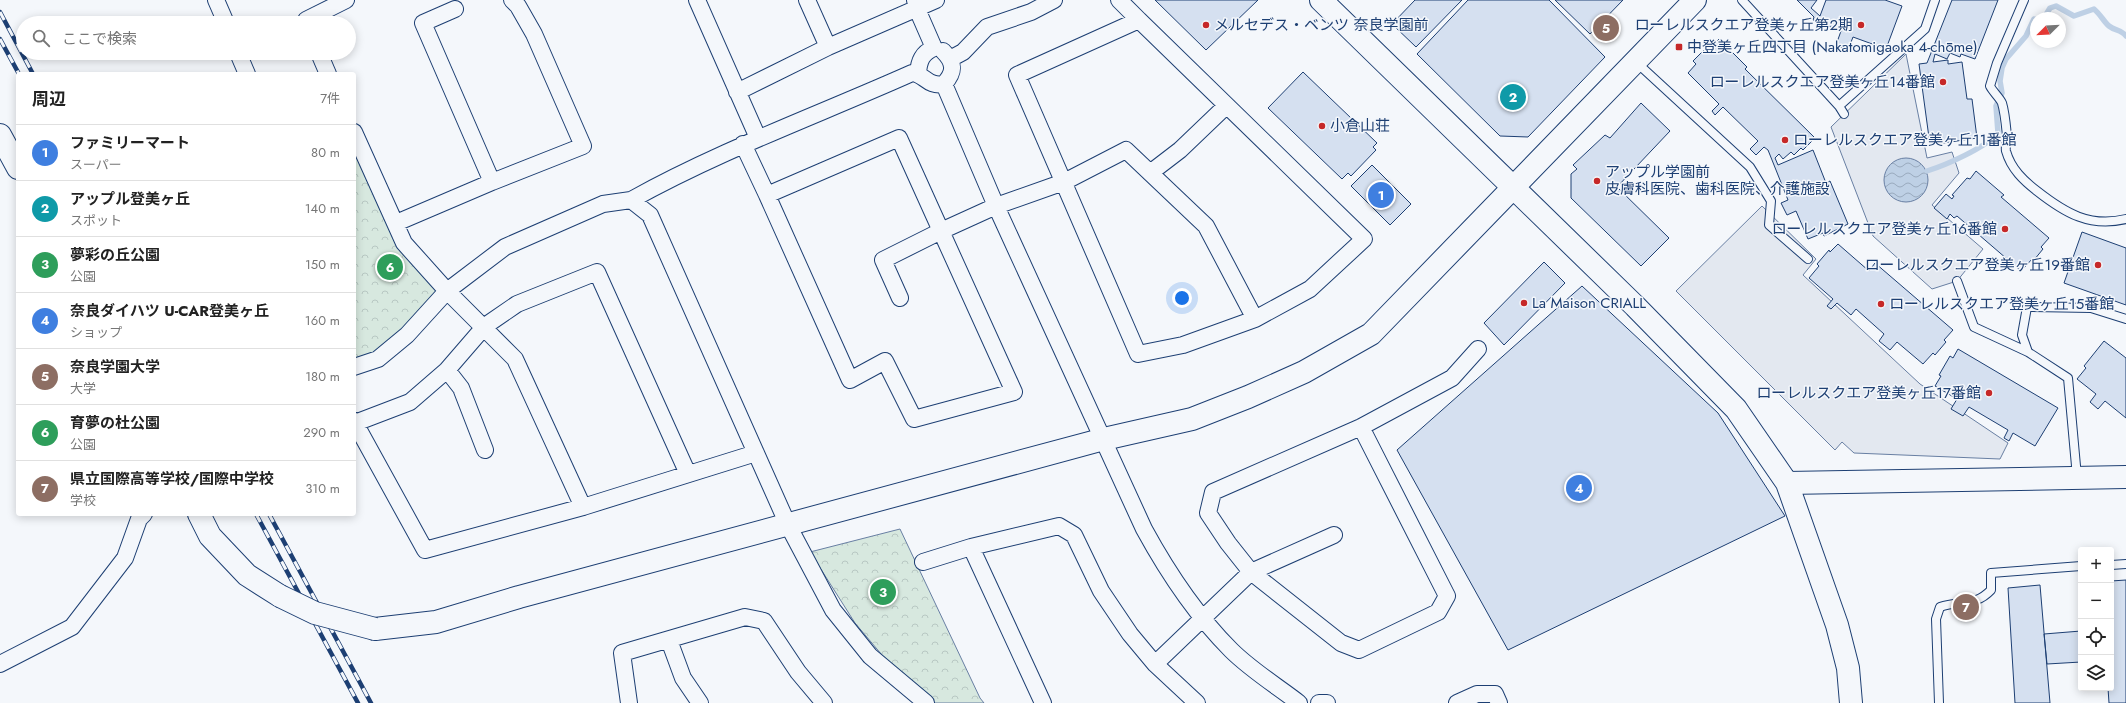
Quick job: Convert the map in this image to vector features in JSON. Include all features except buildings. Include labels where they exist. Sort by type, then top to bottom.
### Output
[{"type":"street","points":[[216,0],[223,16]]},
{"type":"street","points":[[314,16],[346,0]]},
{"type":"street","points":[[396,223],[492,182],[583,146],[534,34],[518,6],[512,0]]},
{"type":"street","points":[[697,0],[738,92],[750,141],[767,195],[850,380],[885,361],[914,419],[1014,392],[899,138],[767,195]]},
{"type":"street","points":[[807,0],[828,48]]},
{"type":"street","points":[[738,92],[916,4],[936,0]]},
{"type":"street","points":[[950,59],[962,52],[987,27],[1031,12],[1054,0]]},
{"type":"street","points":[[1119,0],[1364,239],[1310,289],[1255,319],[1183,345],[1138,354],[1017,75],[1139,20]]},
{"type":"street","points":[[1321,0],[1635,306],[1736,408],[1787,483],[1837,625],[1848,668],[1851,703]]},
{"type":"street","points":[[200,516],[210,536],[247,574],[280,596],[316,613],[375,628],[436,622],[519,597],[1104,439],[1192,419],[1248,397],[1304,372],[1371,334],[1695,0]]},
{"type":"street","points":[[916,4],[934,48]]},
{"type":"street","points":[[455,9],[423,23],[492,182]]},
{"type":"street","points":[[356,366],[378,360],[407,335],[447,291],[505,247],[603,204],[631,200],[670,178],[750,141],[847,102],[912,73],[918,73],[927,82],[936,85],[944,84],[951,76],[953,70],[950,59],[942,50],[934,48],[925,52],[919,62],[918,73]]},
{"type":"street","points":[[241,60],[246,72]]},
{"type":"street","points":[[322,60],[327,72]]},
{"type":"street","points":[[944,84],[996,206],[1144,529],[1166,569],[1202,618],[1232,651],[1299,703]]},
{"type":"street","points":[[1150,173],[1180,150],[1226,106]]},
{"type":"street","points":[[0,135],[16,164]]},
{"type":"street","points":[[356,136],[396,223],[404,244],[447,291],[485,326],[515,359],[583,506]]},
{"type":"street","points":[[900,298],[883,260],[996,206],[1064,182],[1126,150],[1206,226],[1255,319]]},
{"type":"street","points":[[631,200],[650,215],[788,525],[833,610],[870,656],[926,703]]},
{"type":"street","points":[[356,421],[410,402],[447,370],[485,326],[517,304],[597,272],[688,474]]},
{"type":"street","points":[[1361,428],[1447,596],[1438,612],[1359,650],[1342,643],[1251,572],[1228,543],[1208,513],[1213,492],[1361,428],[1452,378],[1478,349]]},
{"type":"street","points":[[447,370],[461,388],[485,450]]},
{"type":"street","points":[[356,426],[425,550],[583,506],[756,453]]},
{"type":"street","points":[[1787,483],[2126,477]]},
{"type":"street","points":[[0,664],[72,627],[125,558],[139,519],[142,516]]},
{"type":"street","points":[[923,562],[971,547],[1059,526],[1074,535],[1101,591],[1130,634],[1155,664],[1197,703]]},
{"type":"street","points":[[1155,664],[1251,572],[1334,535]]},
{"type":"street","points":[[971,547],[1043,703]]},
{"type":"street","points":[[629,703],[622,653],[745,617],[764,621],[798,672],[824,703]]},
{"type":"street","points":[[669,640],[682,678],[700,703]]},
{"type":"street","points":[[1458,703],[1477,694],[1495,694],[1499,703]]},
{"type":"street","points":[[1319,703],[1327,703]]},
{"type":"lane","points":[[1742,0],[1839,106],[1844,114]]},
{"type":"lane","points":[[1839,106],[1925,29],[1934,0]]},
{"type":"lane","points":[[2024,0],[1997,63],[1990,86],[1994,94],[2001,102],[2007,137],[2006,150],[2022,180],[2055,206],[2077,217],[2094,221],[2114,222],[2126,219]]},
{"type":"lane","points":[[1635,61],[1750,167],[1771,201],[1769,225],[1808,259]]},
{"type":"lane","points":[[1957,281],[1974,326],[2028,352],[2068,378],[2077,478]]},
{"type":"lane","points":[[2028,352],[2022,335],[2027,307],[2091,308],[2126,319]]},
{"type":"lane","points":[[2114,565],[2126,564]]},
{"type":"lane","points":[[1939,703],[1936,619],[1940,607],[1953,602],[1970,603],[1983,598],[1991,590],[1991,573],[2078,566]]},
{"type":"green space","points":[[356,146],[396,223],[447,291],[407,335],[356,366]]},
{"type":"green space","points":[[900,529],[980,698],[984,703],[935,703],[893,668],[855,623],[810,552]]},
{"type":"shaded area","points":[[1906,54],[1927,158],[1952,152],[1959,173],[1932,205],[1983,249],[1957,281],[1932,289],[1873,236],[1831,127]]},
{"type":"shaded area","points":[[1762,206],[1816,259],[1803,275],[1920,384],[2008,443],[2000,459],[1854,453],[1842,442],[1835,450],[1676,291]]},
{"type":"water","points":[[1902,158],[1910,158],[1915,159],[1922,164],[1927,171],[1927,189],[1922,196],[1915,201],[1902,202],[1894,199],[1887,192],[1884,184],[1884,176],[1887,168],[1894,161]]},
{"type":"waterway","points":[[2048,12],[2050,8],[2056,6],[2074,16],[2094,9],[2109,26],[2122,32],[2126,36]]},
{"type":"waterway","points":[[1927,171],[1944,165],[1975,150],[1992,139],[1998,133],[1996,106],[2002,93],[2000,81],[2002,68],[2006,59],[2026,36],[2030,28]]},
{"type":"railway","points":[[0,12],[16,42]]},
{"type":"railway","points":[[0,39],[18,72]]},
{"type":"railway","points":[[26,60],[32,72]]},
{"type":"railway","points":[[257,516],[358,703]]},
{"type":"railway","points":[[270,516],[371,703]]},
{"type":"place","name":"メルセデス・ベンツ 奈良学園前","points":[[1206,25]]},
{"type":"place","name":"ローレルスクエア登美ヶ丘第2期","points":[[1861,25]]},
{"type":"place","name":"奈良学園大学","points":[[1606,28]]},
{"type":"place","name":"中登美ヶ丘四丁目 (Nakatomigaoka 4-chōme)","points":[[1679,47]]},
{"type":"place","name":"ローレルスクエア登美ヶ丘14番館","points":[[1943,82]]},
{"type":"place","name":"アップル登美ヶ丘","points":[[1513,97]]},
{"type":"place","name":"小倉山荘","points":[[1322,126]]},
{"type":"place","name":"ローレルスクエア登美ヶ丘11番館","points":[[1785,140]]},
{"type":"place","name":"アップル学園前 皮膚科医院、歯科医院、介護施設","points":[[1597,181]]},
{"type":"place","name":"ファミリーマート","points":[[1381,195]]},
{"type":"place","name":"ローレルスクエア登美ヶ丘16番館","points":[[2005,229]]},
{"type":"place","name":"ローレルスクエア登美ヶ丘19番館","points":[[2098,265]]},
{"type":"place","name":"育夢の杜公園","points":[[390,267]]},
{"type":"place","name":"La Maison CRIALL","points":[[1524,303]]},
{"type":"place","name":"ローレルスクエア登美ヶ丘15番館","points":[[1881,304]]},
{"type":"place","name":"ローレルスクエア登美ヶ丘17番館","points":[[1989,393]]},
{"type":"place","name":"奈良ダイハツ U-CAR登美ヶ丘","points":[[1579,488]]},
{"type":"place","name":"夢彩の丘公園","points":[[883,592]]},
{"type":"place","name":"県立国際高等学校/国際中学校","points":[[1966,607]]}]
